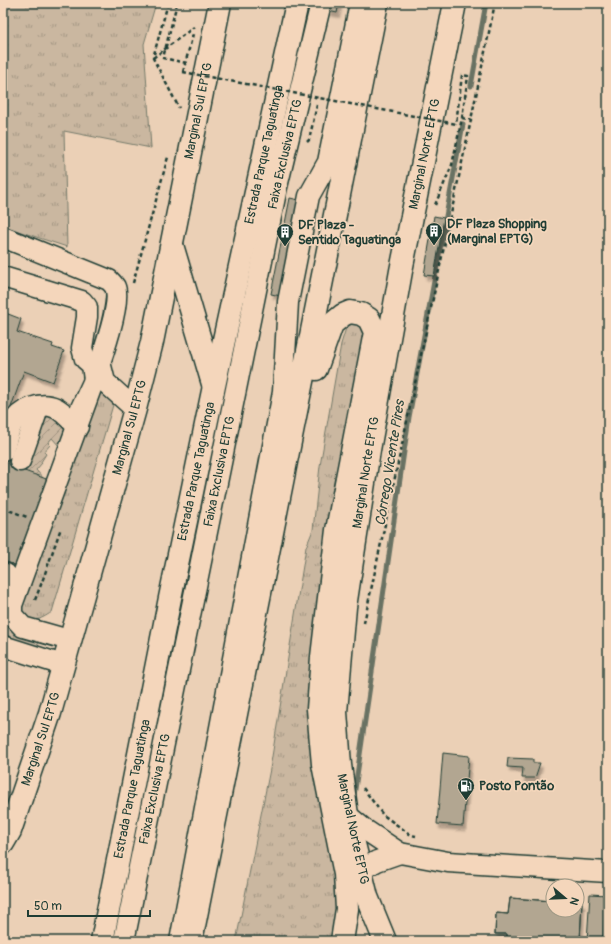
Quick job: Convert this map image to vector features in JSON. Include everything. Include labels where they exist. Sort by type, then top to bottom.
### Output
[{"type":"main road","name":"Marginal Sul EPTG","points":[[3,843],[10,831],[50,713],[69,640],[135,409],[152,342],[220,3]]},
{"type":"main road","name":"Estrada Parque Taguatinga","points":[[102,941],[214,386],[297,3]]},
{"type":"main road","points":[[191,941],[377,3]]},
{"type":"main road","name":"Marginal Norte EPTG","points":[[385,941],[367,897],[347,815],[340,765],[336,712],[345,607],[369,450],[400,279],[455,3]]},
{"type":"main road","points":[[172,246],[214,386]]},
{"type":"main road","points":[[293,430],[332,324],[343,315],[350,312],[361,314],[369,319],[374,332],[337,530],[322,657],[318,709],[323,764],[345,874],[347,909],[342,941]]},
{"type":"main road","points":[[3,818],[26,784]]},
{"type":"street","name":"Faixa Exclusiva EPTG","points":[[124,941],[277,187],[321,3]]},
{"type":"street","points":[[180,941],[283,392],[288,302],[309,196],[328,162],[360,3]]},
{"type":"street","points":[[3,238],[109,280],[115,288],[116,298],[113,317],[97,371],[76,425],[12,605],[12,615],[23,627],[69,640]]},
{"type":"street","points":[[3,277],[82,301],[87,307],[87,317],[82,348],[85,358],[105,382],[135,409]]},
{"type":"street","points":[[9,460],[13,423],[22,413],[33,407],[44,406],[56,409],[76,425]]},
{"type":"street","points":[[3,646],[63,665]]},
{"type":"street","points":[[347,815],[364,829],[400,853],[448,862],[608,872]]},
{"type":"street","points":[[360,870],[377,861],[400,853]]},
{"type":"path","points":[[168,3],[153,58],[181,111]]},
{"type":"path","points":[[177,3],[163,58],[186,63]]},
{"type":"path","points":[[363,627],[495,3]]},
{"type":"path","points":[[153,58],[194,27],[183,72],[456,124],[462,75],[468,76],[462,118],[452,165],[435,206]]},
{"type":"path","points":[[309,140],[315,115]]},
{"type":"path","points":[[462,118],[471,120]]},
{"type":"path","points":[[136,273],[169,155]]},
{"type":"path","points":[[3,476],[9,460]]},
{"type":"path","points":[[362,786],[383,815],[411,835],[418,837]]},
{"type":"green space","points":[[3,3],[156,3],[144,44],[151,148],[64,131],[67,247],[3,226]]},
{"type":"green space","points":[[352,321],[365,325],[337,473],[341,911],[336,941],[236,941],[270,769],[306,547],[313,530],[320,466],[341,344],[346,328]]},
{"type":"green space","points":[[98,381],[113,405],[52,612],[36,620],[29,618],[20,612]]},
{"type":"green space","points":[[48,412],[66,428],[60,447],[52,438],[48,443],[50,445],[44,452],[46,454],[41,462],[42,463],[36,470],[44,479],[3,480],[10,465],[25,471],[45,415]]},
{"type":"green space","points":[[8,624],[41,636],[37,647],[4,636]]},
{"type":"building","points":[[330,3],[339,3],[337,13],[328,11]]},
{"type":"building","name":"DF Plaza - Sentido Taguatinga","points":[[290,198],[299,200],[281,296],[271,294]]},
{"type":"building","name":"DF Plaza Shopping (Marginal EPTG)","points":[[434,216],[444,218],[434,276],[424,275]]},
{"type":"building","points":[[3,312],[21,319],[17,332],[53,344],[52,347],[64,351],[53,382],[24,371],[10,410],[29,416],[11,466],[49,480],[18,566],[4,561],[3,564]]},
{"type":"building","points":[[443,753],[469,756],[463,826],[437,824]]},
{"type":"building","points":[[508,758],[533,759],[533,763],[540,763],[535,778],[522,778],[523,768],[507,767]]},
{"type":"building","points":[[590,894],[608,895],[608,910],[605,910],[603,941],[587,941]]},
{"type":"building","points":[[510,898],[545,900],[545,918],[581,918],[580,941],[507,941],[507,934],[495,934],[496,913],[508,914]]},
{"type":"building","points":[[510,898],[545,900],[545,918],[581,918],[580,941],[507,941],[507,934],[495,934],[496,913],[508,914]]},
{"type":"waterway","name":"Córrego Vicente Pires","points":[[471,86],[486,3]]},
{"type":"waterway","name":"Córrego Vicente Pires","points":[[354,796],[409,417],[463,124]]},
{"type":"place","name":"DF Plaza Shopping (Marginal EPTG)","points":[[434,246]]},
{"type":"place","name":"DF Plaza - Sentido Taguatinga","points":[[285,247]]},
{"type":"place","name":"Posto Pontão","points":[[466,801]]}]
